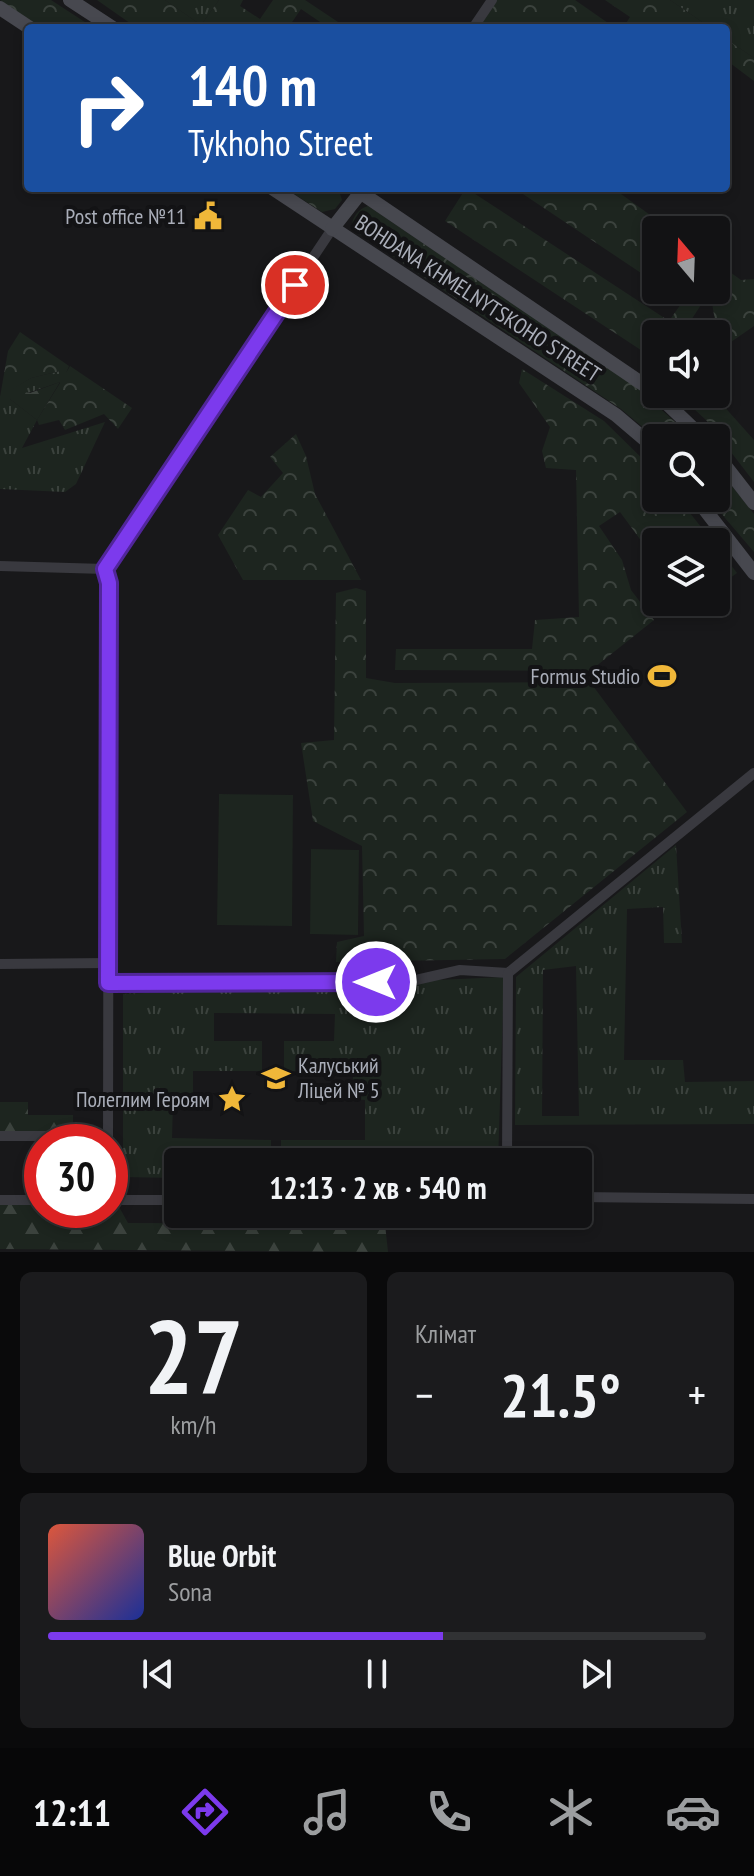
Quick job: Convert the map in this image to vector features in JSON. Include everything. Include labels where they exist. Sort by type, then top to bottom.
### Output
[{"type":"street","points":[[70,0],[107,24]]},
{"type":"street","points":[[476,24],[492,0]]},
{"type":"street","points":[[0,8],[24,24]]},
{"type":"street","name":"BOHDANA KHMELNYTSKOHO STREET","points":[[278,192],[616,415],[642,437]]},
{"type":"street","points":[[108,1124],[109,583],[105,569],[357,192]]},
{"type":"street","name":"BOHDANA KHMELNYTSKOHO STREET","points":[[363,192],[642,384]]},
{"type":"street","name":"BOHDANA KHMELNYTSKOHO STREET","points":[[671,408],[688,424]]},
{"type":"street","points":[[730,472],[754,503]]},
{"type":"street","points":[[707,512],[754,573]]},
{"type":"street","points":[[0,566],[105,569]]},
{"type":"street","points":[[108,983],[407,982],[460,970],[508,973],[754,773]]},
{"type":"street","points":[[0,964],[108,963]]},
{"type":"street","points":[[507,1148],[508,973]]},
{"type":"street","points":[[0,1136],[24,1137]]},
{"type":"street","points":[[592,1197],[754,1199]]},
{"type":"street","points":[[0,1200],[24,1200]]},
{"type":"street","points":[[128,1200],[164,1200]]},
{"type":"green space","points":[[0,0],[51,0],[88,24],[34,24]]},
{"type":"green space","points":[[97,0],[165,0],[200,24],[131,24]]},
{"type":"green space","points":[[165,0],[219,0],[200,24]]},
{"type":"green space","points":[[219,0],[243,0],[240,6],[260,19],[273,0],[305,0],[341,24],[323,24],[301,9],[291,24],[202,24]]},
{"type":"green space","points":[[492,0],[575,0],[608,23],[608,24],[476,24]]},
{"type":"green space","points":[[605,0],[670,0],[705,24],[626,24],[630,17]]},
{"type":"green space","points":[[670,0],[754,0],[754,58],[730,42],[730,24],[705,24]]},
{"type":"green space","points":[[730,42],[754,58],[754,81],[730,63]]},
{"type":"green space","points":[[291,192],[339,192],[342,200],[335,209],[322,212]]},
{"type":"green space","points":[[463,192],[472,192],[667,320],[642,320],[642,351],[445,221]]},
{"type":"green space","points":[[520,192],[622,192],[652,216],[642,216],[642,274]]},
{"type":"green space","points":[[368,206],[636,387],[642,392],[642,408],[659,408],[677,424],[642,426],[621,409],[352,229],[356,214]]},
{"type":"green space","points":[[730,272],[741,280],[754,279],[754,326],[731,342],[730,320],[715,320],[712,304],[730,304]]},
{"type":"green space","points":[[681,304],[702,304],[691,320],[670,320]]},
{"type":"green space","points":[[20,332],[69,366],[66,373],[70,366],[132,408],[118,429],[104,414],[65,430],[59,420],[39,425],[37,420],[60,383],[60,371],[31,378],[0,397],[8,351]]},
{"type":"green space","points":[[522,369],[604,421],[642,458],[642,512],[689,512],[702,528],[642,528],[642,542],[620,512],[599,526],[622,560],[631,590],[642,604],[642,616],[651,616],[654,620],[590,671],[395,670],[396,649],[532,649],[535,620],[579,617],[576,470],[546,468],[542,451],[550,427],[519,383]]},
{"type":"green space","points":[[60,371],[60,382],[10,399],[37,420],[22,448],[105,422],[76,484],[65,492],[0,489],[0,396],[31,378]]},
{"type":"green space","points":[[60,382],[37,420],[10,399],[17,391],[30,393]]},
{"type":"green space","points":[[693,408],[725,408],[754,440],[754,482],[730,451],[730,424],[709,424]]},
{"type":"green space","points":[[296,434],[306,456],[315,494],[361,580],[243,580],[218,535],[248,490],[261,497],[283,473],[270,457]]},
{"type":"green space","points":[[730,484],[754,514],[754,552],[720,512],[730,512]]},
{"type":"green space","points":[[730,564],[737,573],[730,578]]},
{"type":"green space","points":[[356,588],[366,591],[366,678],[395,683],[590,682],[687,812],[505,959],[336,962],[337,942],[364,936],[362,846],[313,821],[301,743],[334,740],[336,593]]},
{"type":"green space","points":[[219,794],[293,795],[292,926],[217,925]]},
{"type":"green space","points":[[676,845],[682,943],[664,943],[663,907],[627,909],[624,1060],[683,1060],[685,1082],[754,1081],[754,1124],[515,1125],[516,977]],"holes":[[[576,966],[579,1116],[542,1116],[543,970]]]},
{"type":"green space","points":[[311,849],[359,850],[358,935],[310,934]]},
{"type":"green space","name":"Калуський Ліцей № 5","points":[[504,977],[498,1148],[281,1148],[281,1140],[365,1140],[365,1100],[353,1099],[353,1071],[284,1071],[284,1041],[334,1041],[335,1014],[214,1013],[214,1041],[262,1041],[262,1071],[193,1071],[193,1099],[173,1101],[172,1138],[271,1140],[271,1148],[164,1148],[164,1178],[128,1177],[128,1124],[123,1124],[123,994]]},
{"type":"green space","points":[[0,1102],[28,1102],[28,1115],[73,1115],[73,1124],[24,1124],[24,1136],[0,1136]]},
{"type":"green space","points":[[0,1205],[24,1205],[24,1228],[128,1228],[128,1223],[164,1223],[164,1228],[385,1228],[388,1252],[0,1249]]},
{"type":"place","name":"Post office №11","points":[[208,216]]},
{"type":"place","name":"Formus Studio","points":[[662,676]]},
{"type":"place","name":"Калуський Ліцей № 5","points":[[276,1078]]},
{"type":"place","name":"Полеглим Героям","points":[[232,1099]]},
{"type":"route","points":[[295,285],[105,569],[109,583],[108,983],[376,982]]}]
